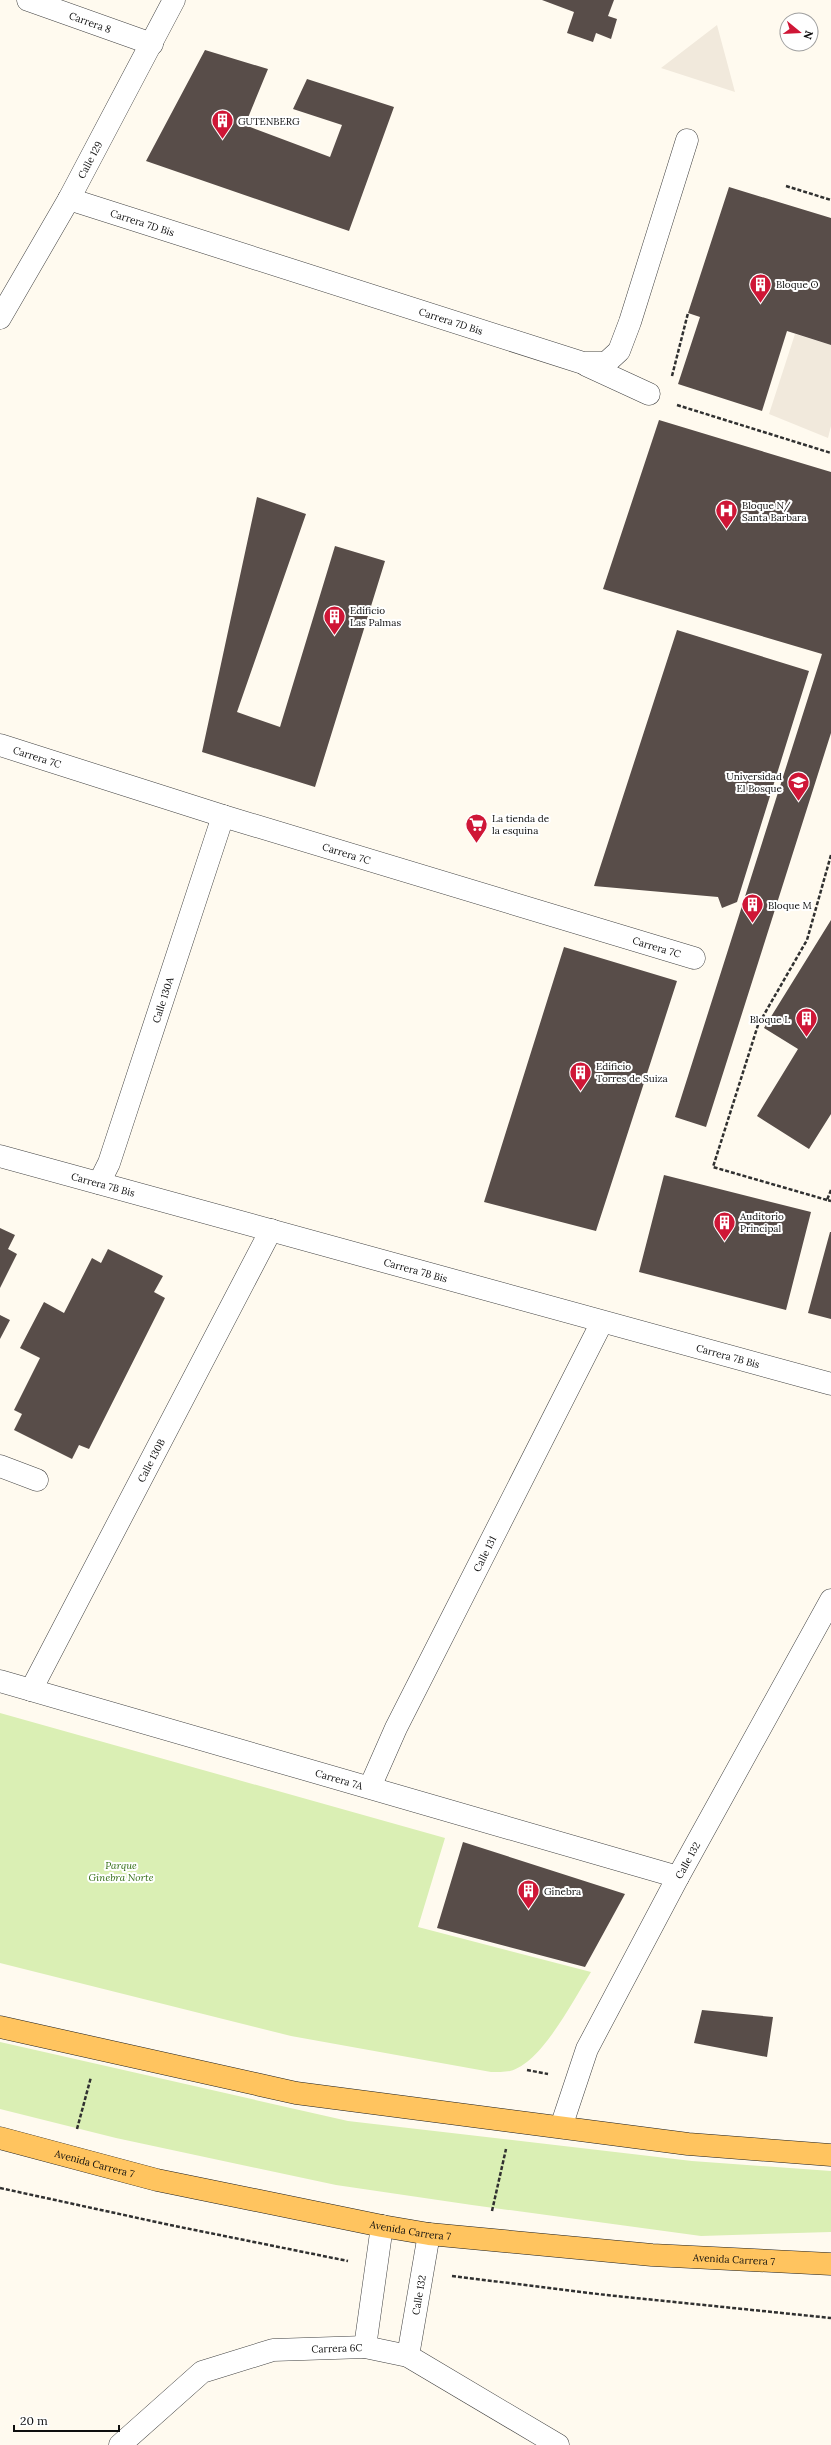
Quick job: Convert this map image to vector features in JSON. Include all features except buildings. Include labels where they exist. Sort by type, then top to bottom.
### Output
[{"type":"main road","points":[[0,2027],[98,2050],[296,2092],[688,2144],[831,2155]]},
{"type":"main road","name":"Avenida Carrera 7","points":[[0,2138],[157,2180],[382,2226],[429,2234],[652,2255],[831,2264]]},
{"type":"street","name":"Carrera 8","points":[[28,0],[152,44]]},
{"type":"street","name":"Calle 129","points":[[0,318],[69,199],[174,0]]},
{"type":"street","name":"Carrera 7D Bis","points":[[69,199],[583,364],[606,363],[619,351],[630,322],[687,140]]},
{"type":"street","points":[[583,364],[649,394]]},
{"type":"street","name":"Carrera 7C","points":[[0,745],[222,816],[694,958]]},
{"type":"street","name":"Calle 130A","points":[[99,1183],[111,1158],[222,816]]},
{"type":"street","name":"Carrera 7B Bis","points":[[0,1156],[831,1384]]},
{"type":"street","name":"Calle 130B","points":[[31,1690],[271,1230]]},
{"type":"street","name":"Calle 131","points":[[370,1788],[396,1728],[602,1322]]},
{"type":"street","points":[[0,1466],[37,1480]]},
{"type":"street","name":"Calle 132","points":[[561,2127],[587,2049],[678,1876],[831,1600]]},
{"type":"street","name":"Carrera 7A","points":[[0,1681],[678,1876]]},
{"type":"street","points":[[365,2347],[382,2226]]},
{"type":"street","name":"Calle 132","points":[[408,2356],[429,2234]]},
{"type":"street","name":"Carrera 6C","points":[[120,2445],[202,2372],[273,2350],[365,2347],[408,2356],[558,2445]]},
{"type":"path","points":[[786,186],[831,200]]},
{"type":"path","points":[[671,380],[688,313]]},
{"type":"path","points":[[672,404],[831,453]]},
{"type":"path","points":[[831,854],[807,940],[758,1025],[713,1167],[831,1201]]},
{"type":"path","points":[[827,1200],[831,1190]]},
{"type":"path","points":[[70,2157],[98,2050]]},
{"type":"path","points":[[486,2240],[512,2121]]},
{"type":"green space","name":"Parque Ginebra Norte","points":[[0,1713],[445,1838],[418,1927],[591,1972],[556,2029],[534,2056],[522,2066],[510,2071],[491,2072],[291,2036],[0,1963]]},
{"type":"green space","points":[[0,2042],[348,2121],[692,2161],[831,2171],[831,2232],[701,2236],[336,2185],[116,2138],[0,2109]]},
{"type":"shaded area","points":[[717,25],[735,92],[661,68]]},
{"type":"shaded area","points":[[795,334],[831,345],[831,426],[828,438],[769,414]]},
{"type":"place","name":"GUTENBERG","points":[[222,140]]},
{"type":"place","name":"Bloque O","points":[[761,304]]},
{"type":"place","name":"Bloque N/ Santa Barbara","points":[[727,530]]},
{"type":"place","name":"Edificio Las Palmas","points":[[334,636]]},
{"type":"place","name":"Universidad El Bosque","points":[[798,802]]},
{"type":"place","name":"La tienda de la esquina","points":[[477,844]]},
{"type":"place","name":"Bloque M","points":[[753,924]]},
{"type":"place","name":"Bloque L","points":[[806,1038]]},
{"type":"place","name":"Edificio Torres de Suiza","points":[[580,1092]]},
{"type":"place","name":"Auditorio Principal","points":[[725,1242]]},
{"type":"place","name":"Ginebra","points":[[529,1910]]}]
